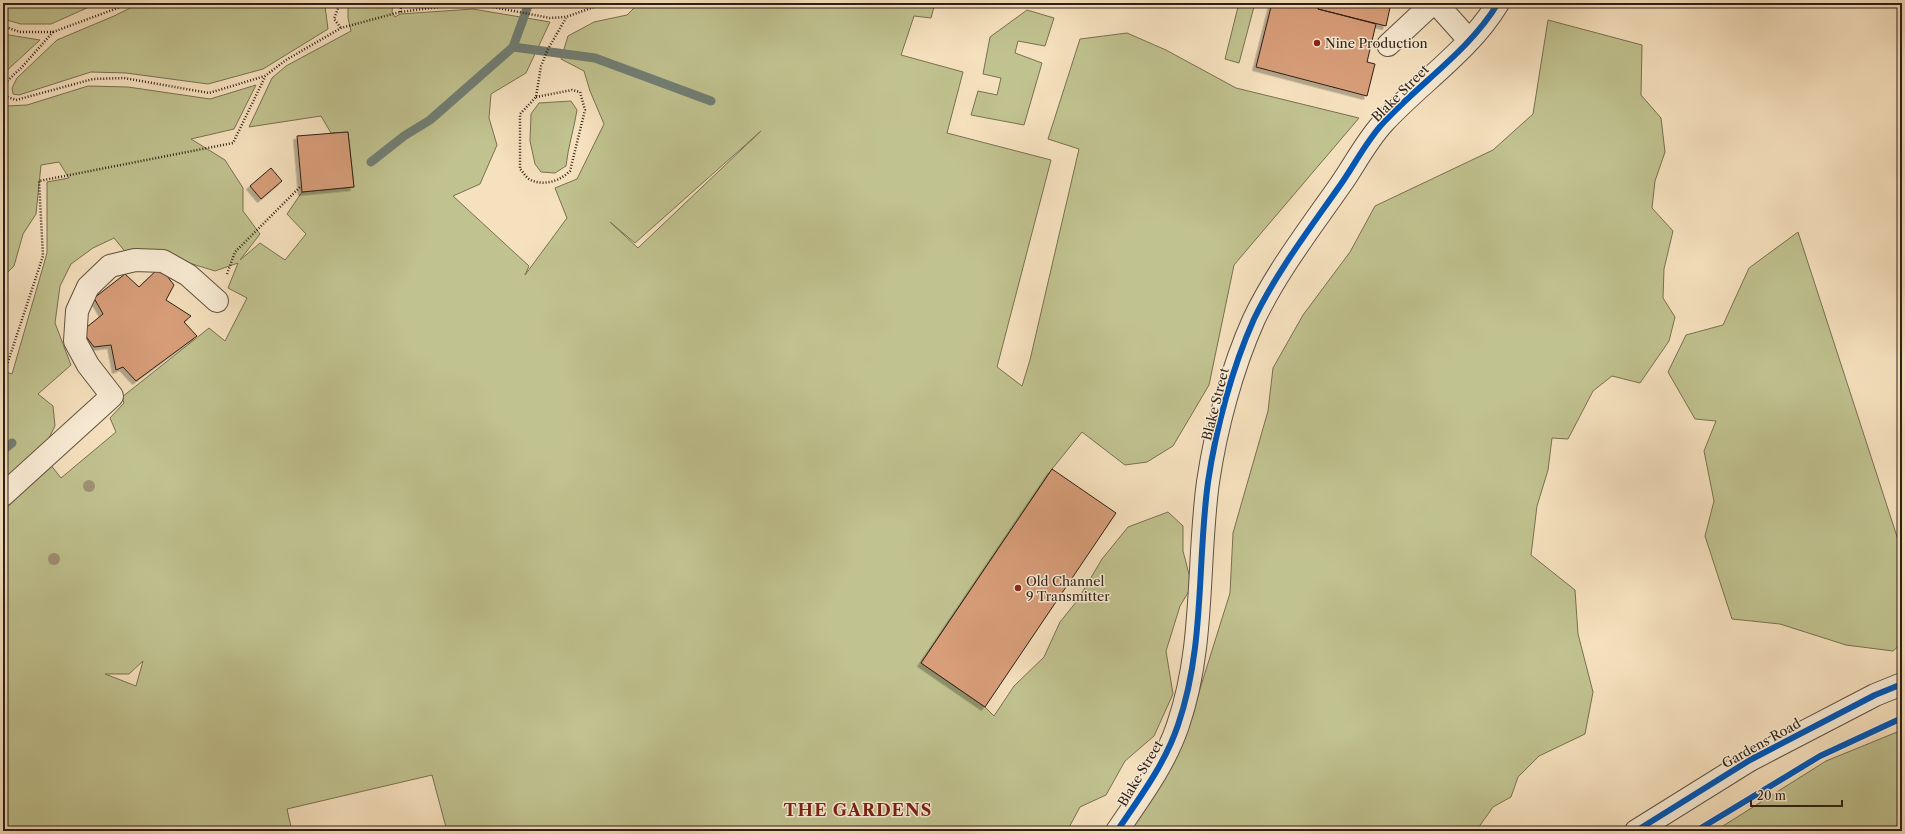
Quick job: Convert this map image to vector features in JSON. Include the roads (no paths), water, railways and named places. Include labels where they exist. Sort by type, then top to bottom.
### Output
[{"type":"street","points":[[1388,46],[1434,3],[1469,40]]},
{"type":"street","name":"Blake Street","points":[[1117,831],[1169,749],[1188,691],[1193,659],[1208,482],[1221,417],[1236,365],[1255,318],[1276,278],[1382,124],[1469,40],[1498,3]]},
{"type":"street","points":[[3,495],[112,396],[88,365],[75,341],[77,311],[88,287],[110,266],[135,260],[163,261],[188,275],[217,301]]},
{"type":"street","name":"Gardens Road","points":[[1636,831],[1750,760],[1875,695],[1902,684]]},
{"type":"waterway","points":[[371,162],[404,136],[430,120],[513,47],[529,3]]},
{"type":"waterway","points":[[513,47],[595,58],[711,101]]},
{"type":"waterway","points":[[3,450],[12,443]]},
{"type":"place","name":"Nine Production","points":[[1317,43]]},
{"type":"place","name":"Old Channel 9 Transmitter","points":[[1018,588]]},
{"type":"district","name":"THE GARDENS","points":[[858,810]]}]
